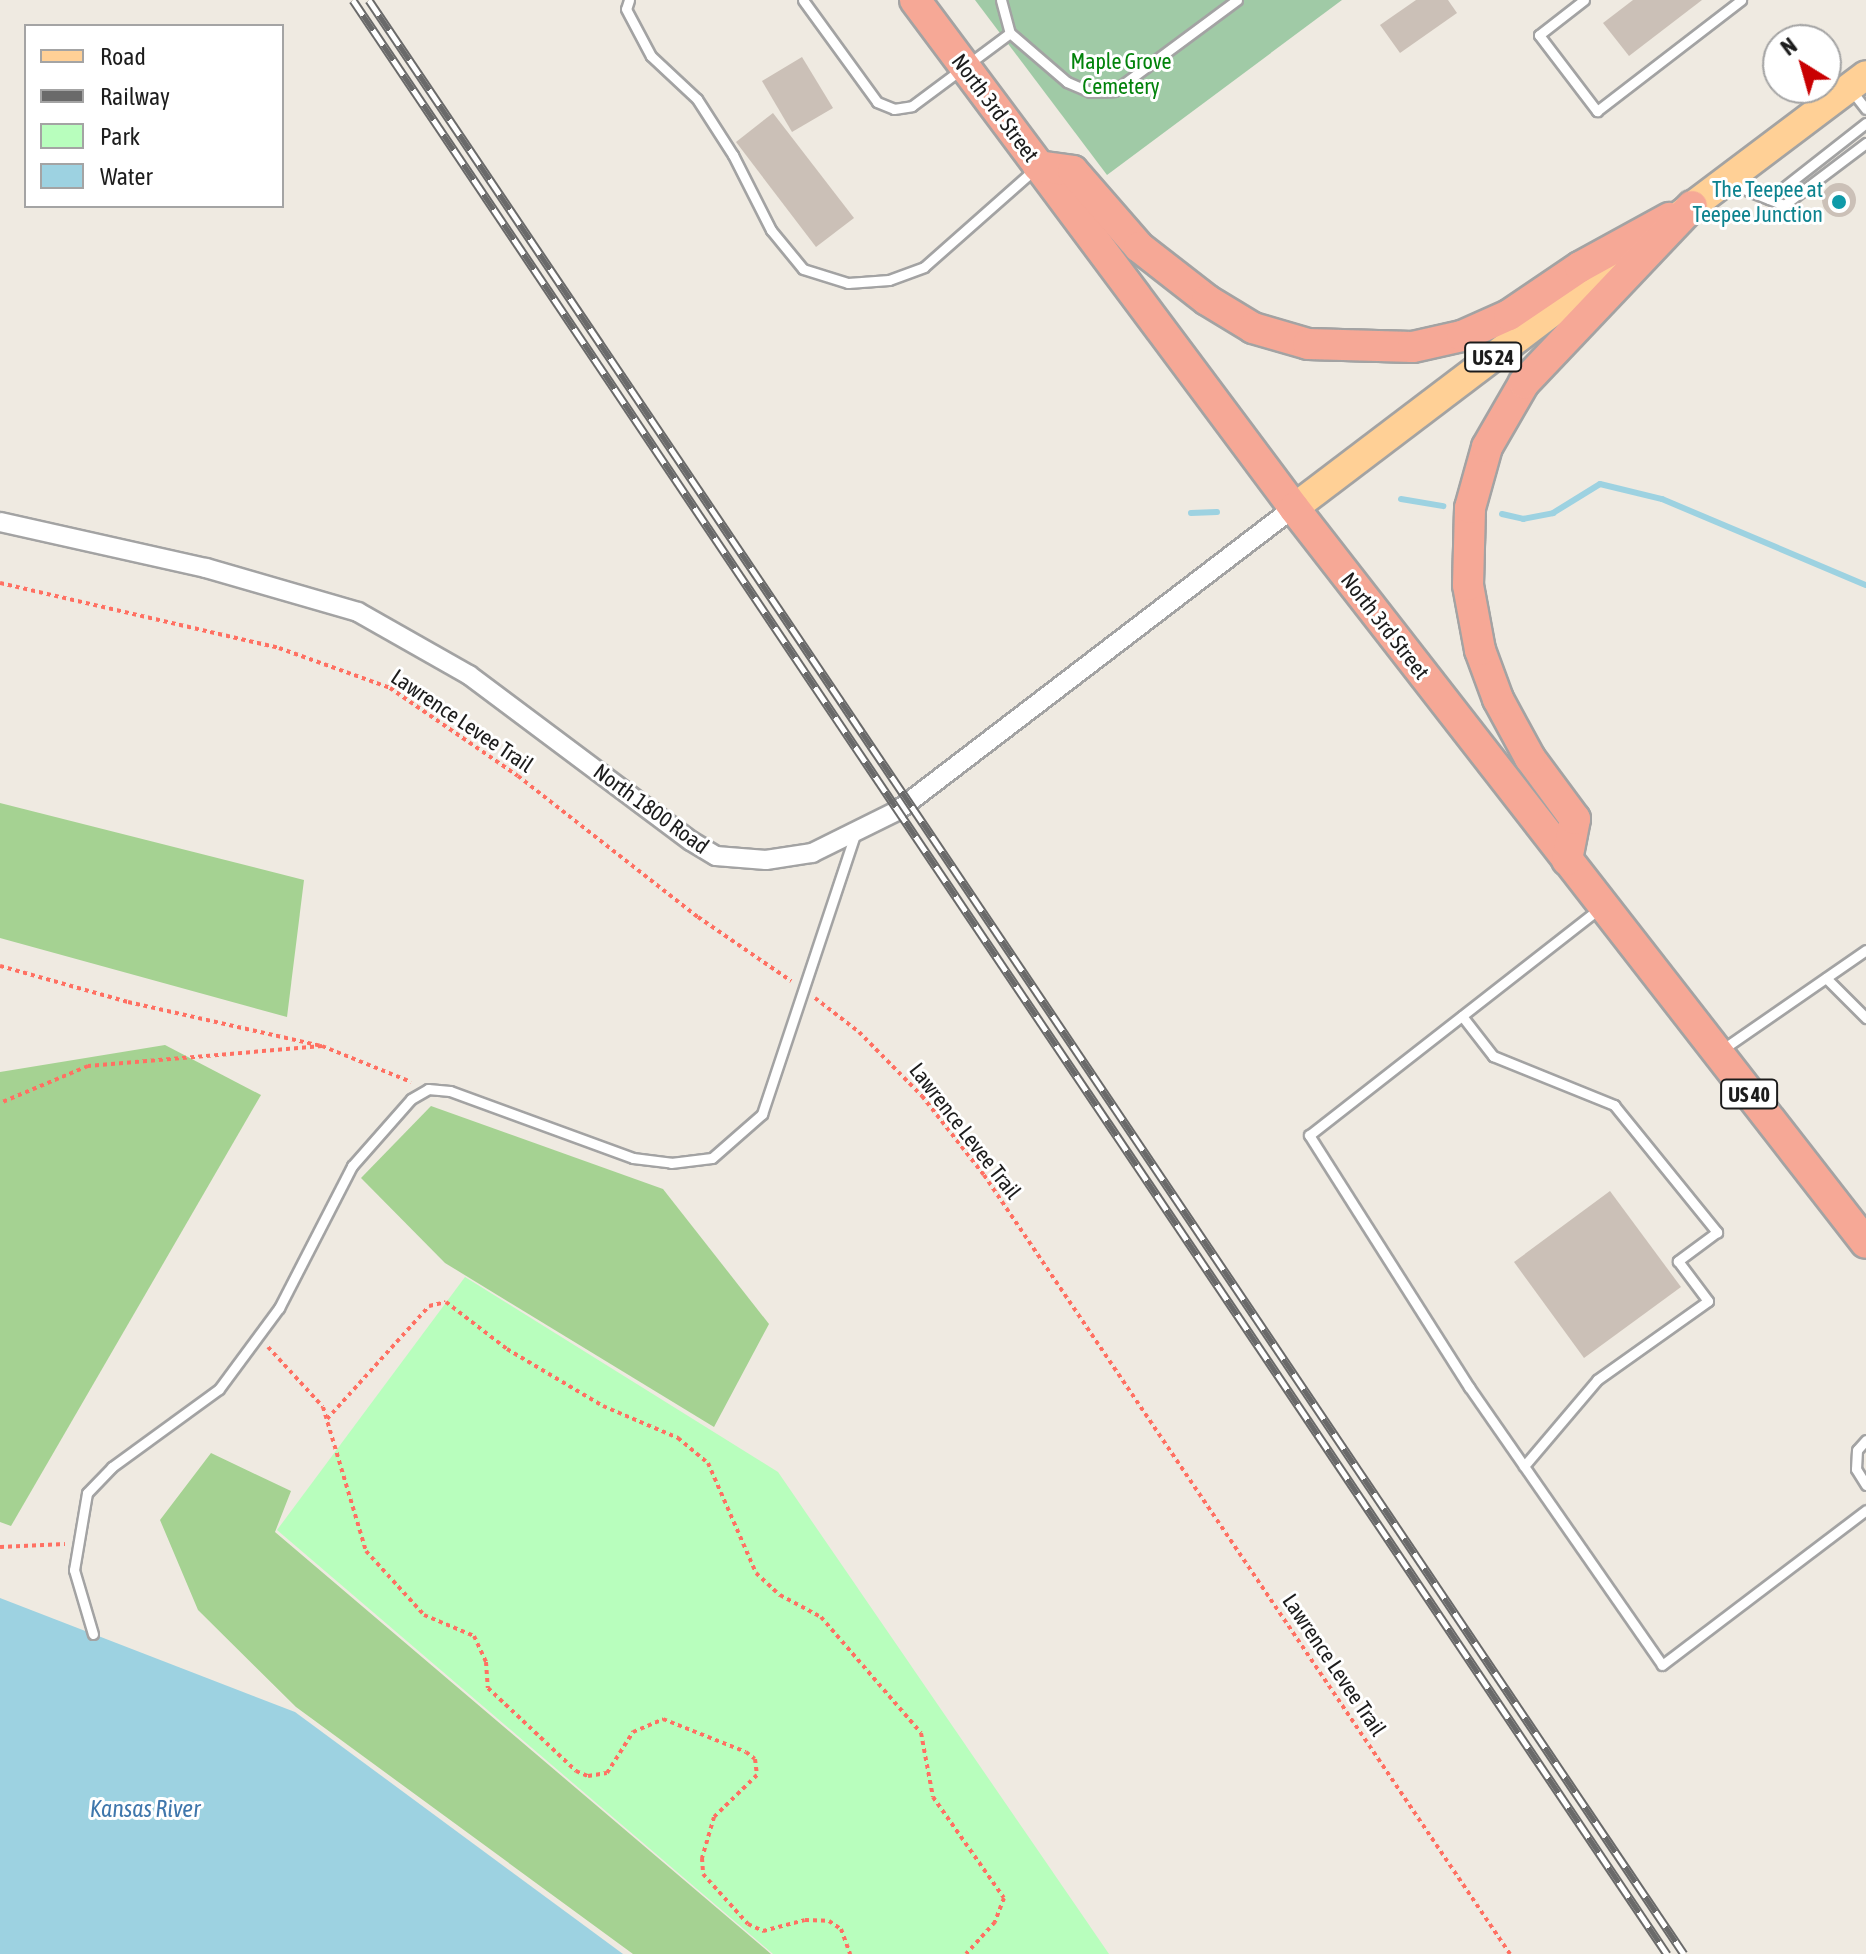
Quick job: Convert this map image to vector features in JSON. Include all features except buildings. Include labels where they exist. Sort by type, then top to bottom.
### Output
[{"type":"highway","name":"North 3rd Street","points":[[915,0],[1294,508],[1866,1243]]},
{"type":"highway","points":[[1038,166],[1073,171],[1139,247],[1253,328],[1308,344],[1368,349],[1413,347],[1462,336],[1509,315],[1580,267],[1692,206]]},
{"type":"highway","points":[[1567,860],[1575,819],[1530,758],[1498,699],[1480,650],[1468,585],[1470,508],[1487,447],[1524,383],[1692,206]]},
{"type":"main road","name":"US 24","points":[[1294,508],[1725,181],[1860,91]]},
{"type":"street","name":"North 1800 Road","points":[[0,522],[206,568],[358,612],[469,675],[716,856],[788,858],[855,835],[908,803],[1294,508]]},
{"type":"lane","points":[[629,0],[626,9],[651,56],[697,99],[733,155],[771,230],[803,269],[848,283],[889,280],[924,267],[1038,166]]},
{"type":"lane","points":[[803,0],[877,102],[894,109],[912,106],[1010,33]]},
{"type":"lane","points":[[1001,0],[1010,33],[1067,82],[1090,92],[1114,91],[1237,0]]},
{"type":"lane","points":[[1584,0],[1539,35],[1597,111],[1741,0]]},
{"type":"lane","points":[[1769,199],[1866,123]]},
{"type":"lane","points":[[1725,181],[1784,205],[1866,143]]},
{"type":"lane","points":[[93,1634],[74,1570],[87,1493],[112,1467],[219,1389],[258,1336],[313,1247],[352,1166],[411,1099],[428,1089],[450,1091],[633,1158],[671,1163],[712,1158],[762,1114],[855,835]]},
{"type":"lane","points":[[1603,906],[1309,1135],[1524,1466],[1662,1665],[1866,1510]]},
{"type":"lane","points":[[1717,1054],[1866,950]]},
{"type":"lane","points":[[1826,978],[1866,1018]]},
{"type":"lane","points":[[1462,1016],[1493,1056],[1614,1105],[1717,1232],[1678,1261],[1708,1301],[1597,1380],[1524,1466]]},
{"type":"lane","points":[[1866,1440],[1857,1450],[1856,1469],[1866,1485]]},
{"type":"path","name":"Lawrence Levee Trail","points":[[0,583],[279,648],[390,688],[518,776],[698,917],[802,989],[870,1042],[922,1096],[984,1175],[1510,1954]]},
{"type":"path","points":[[0,966],[128,1002],[322,1046],[428,1089]]},
{"type":"path","points":[[0,1103],[88,1066],[322,1046]]},
{"type":"path","points":[[327,1419],[429,1306],[446,1302],[507,1349],[603,1406],[678,1438],[708,1463],[756,1573],[780,1595],[821,1617],[921,1733],[933,1797],[1004,1898],[995,1922],[966,1954]]},
{"type":"path","points":[[258,1336],[323,1407],[366,1551],[424,1615],[474,1636],[486,1662],[488,1688],[576,1771],[588,1776],[607,1773],[633,1732],[663,1719],[746,1752],[755,1759],[757,1775],[714,1817],[702,1858],[703,1874],[748,1924],[763,1931],[805,1920],[829,1921],[841,1929],[850,1954]]},
{"type":"path","points":[[0,1547],[79,1542]]},
{"type":"green space","name":"Maple Grove Cemetery","points":[[975,0],[1342,0],[1107,175]]},
{"type":"green space","points":[[0,803],[304,880],[287,1017],[0,938]]},
{"type":"green space","points":[[165,1045],[261,1095],[11,1526],[0,1522],[0,1072]]},
{"type":"green space","points":[[431,1106],[663,1189],[769,1324],[714,1427],[445,1263],[361,1178]]},
{"type":"green space","points":[[465,1277],[778,1472],[1109,1954],[773,1954],[277,1530]]},
{"type":"green space","points":[[211,1453],[291,1491],[275,1532],[771,1954],[633,1954],[296,1707],[198,1610],[160,1520]]},
{"type":"water","name":"Kansas River","points":[[0,1598],[295,1712],[623,1954],[0,1954]]},
{"type":"waterway","points":[[1502,514],[1523,519],[1553,513],[1600,484],[1662,499],[1866,585]]},
{"type":"waterway","points":[[1401,499],[1443,506]]},
{"type":"waterway","points":[[1191,513],[1217,512]]},
{"type":"railway","points":[[353,0],[1667,1954]]},
{"type":"railway","points":[[369,0],[1684,1954]]},
{"type":"place","name":"The Teepee at Teepee Junction","points":[[1839,202]]}]
